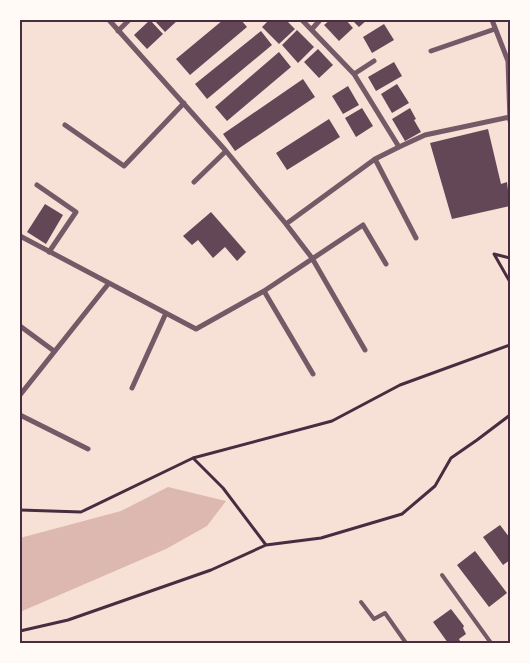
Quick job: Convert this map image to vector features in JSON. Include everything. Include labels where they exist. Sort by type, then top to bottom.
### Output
[{"type":"street","points":[[109,20],[226,151],[286,224],[312,258],[365,350]]},
{"type":"street","points":[[118,31],[129,20]]},
{"type":"street","points":[[302,20],[354,74],[399,147]]},
{"type":"street","points":[[312,30],[320,20]]},
{"type":"street","points":[[492,20],[508,61],[510,121]]},
{"type":"street","points":[[431,51],[495,29]]},
{"type":"street","points":[[354,74],[374,61]]},
{"type":"street","points":[[65,125],[124,166],[184,103]]},
{"type":"street","points":[[286,224],[375,159],[399,147],[425,135],[510,117]]},
{"type":"street","points":[[194,182],[226,151]]},
{"type":"street","points":[[375,159],[416,238]]},
{"type":"street","points":[[37,185],[76,212],[49,252]]},
{"type":"street","points":[[20,236],[196,329],[264,291],[363,225],[386,264]]},
{"type":"street","points":[[20,394],[109,283]]},
{"type":"street","points":[[264,291],[313,374]]},
{"type":"street","points":[[132,388],[166,313]]},
{"type":"street","points":[[20,326],[54,351]]},
{"type":"street","points":[[20,415],[88,449]]},
{"type":"lane","points":[[442,575],[491,643]]},
{"type":"lane","points":[[361,602],[374,619],[385,613],[406,643]]},
{"type":"path","points":[[510,258],[494,254],[510,282]]},
{"type":"path","points":[[20,510],[81,512],[193,458],[332,421],[400,385],[510,345]]},
{"type":"path","points":[[20,631],[68,620],[202,574],[266,545],[321,538],[402,514],[435,486],[451,458],[510,415]]},
{"type":"path","points":[[193,458],[224,488],[266,545]]},
{"type":"shaded area","points":[[168,487],[226,501],[207,526],[166,549],[20,612],[20,538],[121,511]]},
{"type":"building","points":[[150,20],[163,34],[147,49],[134,35]]},
{"type":"building","points":[[154,20],[178,20],[165,32]]},
{"type":"building","points":[[223,20],[241,20],[247,27],[190,75],[176,59]]},
{"type":"building","points":[[269,20],[286,20],[295,29],[279,44],[262,27]]},
{"type":"building","points":[[330,20],[346,20],[353,28],[339,41],[324,25]]},
{"type":"building","points":[[352,20],[367,20],[359,27]]},
{"type":"building","points":[[384,24],[394,40],[372,53],[363,37]]},
{"type":"building","points":[[297,30],[314,47],[298,63],[282,45]]},
{"type":"building","points":[[261,31],[272,45],[207,99],[195,84]]},
{"type":"building","points":[[318,49],[333,65],[319,78],[304,62]]},
{"type":"building","points":[[279,52],[291,67],[227,121],[215,107]]},
{"type":"building","points":[[394,62],[402,76],[376,91],[368,77]]},
{"type":"building","points":[[303,79],[315,97],[235,151],[223,134]]},
{"type":"building","points":[[397,84],[409,103],[392,113],[381,94]]},
{"type":"building","points":[[348,86],[359,105],[343,114],[332,96]]},
{"type":"building","points":[[362,108],[373,126],[356,137],[345,118]]},
{"type":"building","points":[[410,108],[421,132],[405,141],[392,119]]},
{"type":"building","points":[[329,119],[340,137],[287,170],[276,153]]},
{"type":"building","points":[[488,129],[501,184],[507,182],[510,206],[452,219],[430,143]]},
{"type":"building","points":[[45,204],[63,215],[46,244],[27,232]]},
{"type":"building","points":[[211,212],[246,252],[237,261],[225,247],[213,258],[198,240],[192,245],[183,236]]},
{"type":"building","points":[[500,525],[510,538],[510,560],[503,565],[483,537]]},
{"type":"building","points":[[475,551],[507,593],[489,607],[457,565]]},
{"type":"building","points":[[451,609],[464,626],[466,634],[459,639],[461,643],[448,643],[433,622]]}]
